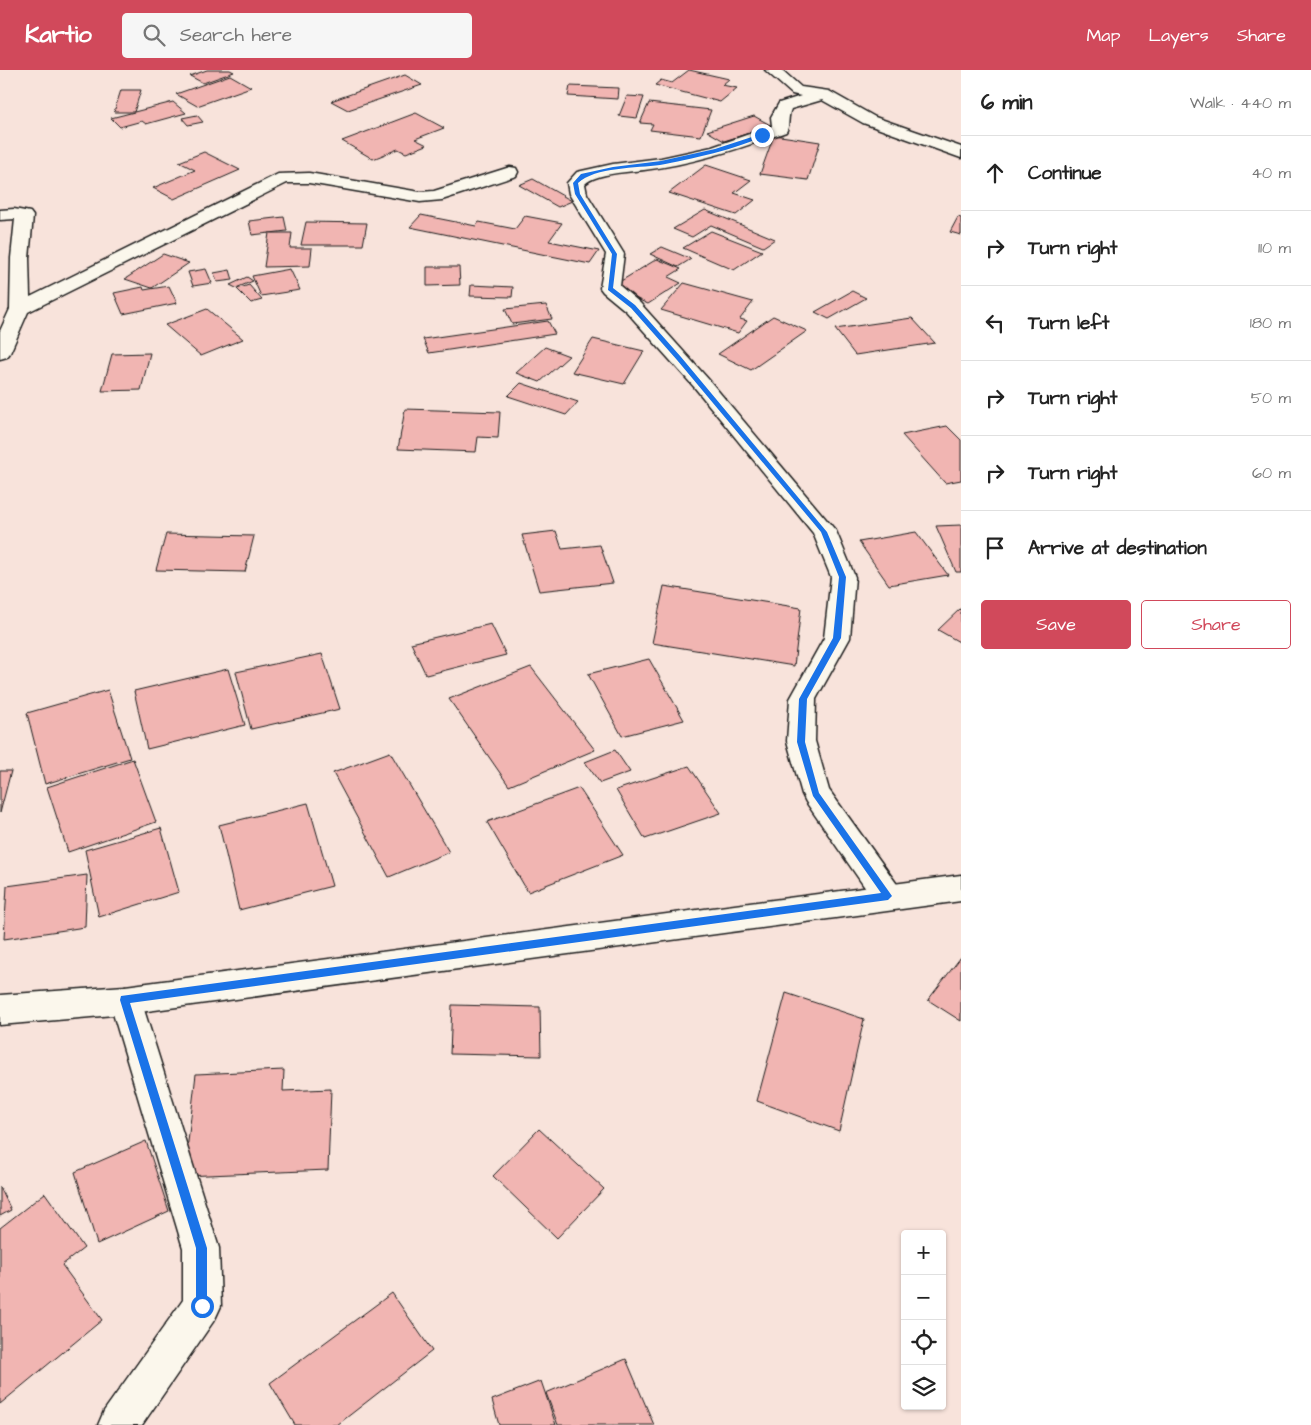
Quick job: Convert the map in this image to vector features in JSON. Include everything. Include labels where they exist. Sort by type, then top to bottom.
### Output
[{"type":"street","points":[[773,70],[797,91],[824,94],[869,120],[961,153]]},
{"type":"street","points":[[824,94],[785,106],[779,116],[780,129],[716,150],[661,163],[613,169],[583,176],[576,183],[578,194],[615,254],[610,288],[633,307],[696,377],[824,532],[843,577],[837,638],[803,699],[801,742],[816,794],[888,896]]},
{"type":"street","points":[[940,146],[961,135]]},
{"type":"street","points":[[20,309],[284,178],[309,178],[420,197],[436,196],[510,172]]},
{"type":"street","points":[[0,215],[14,214],[24,216],[20,258],[20,309],[0,354]]},
{"type":"street","points":[[0,1010],[124,1000],[888,896],[961,888]]},
{"type":"street","points":[[118,1425],[202,1306],[201,1248],[124,1000]]},
{"type":"building","points":[[207,70],[230,70],[234,72],[203,83],[190,76]]},
{"type":"building","points":[[689,70],[729,79],[722,85],[737,88],[720,102],[655,85],[661,80],[672,83]]},
{"type":"building","points":[[230,75],[251,87],[197,106],[176,94]]},
{"type":"building","points":[[405,75],[422,85],[348,110],[331,101]]},
{"type":"building","points":[[570,86],[619,88],[618,99],[568,96]]},
{"type":"building","points":[[121,90],[141,90],[134,112],[114,112]]},
{"type":"building","points":[[627,96],[644,97],[637,118],[619,116]]},
{"type":"building","points":[[173,102],[186,113],[146,124],[142,121],[120,127],[111,118]]},
{"type":"building","points":[[649,103],[711,110],[701,136],[650,130],[653,124],[640,123]]},
{"type":"building","points":[[416,113],[444,128],[415,139],[427,145],[406,153],[398,149],[373,159],[342,141]]},
{"type":"building","points":[[197,115],[203,122],[188,125],[182,118]]},
{"type":"building","points":[[754,116],[772,126],[724,141],[707,131]]},
{"type":"building","points":[[774,135],[820,142],[808,180],[760,174]]},
{"type":"building","points":[[204,152],[240,170],[174,199],[153,188],[195,170],[179,162]]},
{"type":"building","points":[[706,165],[751,180],[734,193],[755,200],[736,215],[669,193]]},
{"type":"building","points":[[533,179],[572,201],[558,207],[519,185]]},
{"type":"building","points":[[705,210],[775,239],[763,247],[711,225],[692,237],[673,229]]},
{"type":"building","points":[[421,215],[476,226],[479,222],[515,229],[525,216],[562,223],[549,241],[599,251],[590,264],[410,227]]},
{"type":"building","points":[[284,217],[287,231],[252,235],[249,221]]},
{"type":"building","points":[[958,217],[961,218],[961,235],[950,232]]},
{"type":"building","points":[[306,222],[367,223],[363,245],[301,245]]},
{"type":"building","points":[[711,231],[762,251],[734,270],[683,248]]},
{"type":"building","points":[[269,233],[292,233],[290,248],[312,248],[310,266],[264,267]]},
{"type":"building","points":[[662,247],[691,259],[678,267],[650,254]]},
{"type":"building","points":[[163,254],[189,263],[152,288],[125,279]]},
{"type":"building","points":[[657,259],[681,269],[668,277],[681,283],[648,304],[611,287]]},
{"type":"building","points":[[427,267],[459,267],[460,285],[427,286]]},
{"type":"building","points":[[206,269],[212,283],[193,286],[188,272]]},
{"type":"building","points":[[290,269],[300,290],[261,296],[252,276]]},
{"type":"building","points":[[230,270],[233,280],[217,282],[214,273]]},
{"type":"building","points":[[247,277],[253,281],[236,288],[230,285]]},
{"type":"building","points":[[684,283],[753,302],[740,319],[747,321],[738,333],[661,310]]},
{"type":"building","points":[[249,285],[262,300],[251,303],[237,289]]},
{"type":"building","points":[[471,285],[513,287],[512,297],[470,296]]},
{"type":"building","points":[[169,286],[177,303],[123,314],[114,293],[143,287],[144,290]]},
{"type":"building","points":[[852,291],[866,298],[829,319],[815,312]]},
{"type":"building","points":[[546,305],[552,319],[512,324],[505,309]]},
{"type":"building","points":[[207,309],[243,339],[201,356],[165,325]]},
{"type":"building","points":[[773,316],[807,331],[751,370],[718,354]]},
{"type":"building","points":[[912,318],[935,343],[855,355],[835,329]]},
{"type":"building","points":[[548,321],[555,334],[429,353],[423,339]]},
{"type":"building","points":[[593,339],[644,351],[624,384],[572,372]]},
{"type":"building","points":[[545,347],[569,356],[540,382],[516,373]]},
{"type":"building","points":[[150,353],[141,390],[102,391],[112,354]]},
{"type":"building","points":[[521,383],[578,402],[566,415],[508,396]]},
{"type":"building","points":[[405,409],[500,412],[498,438],[478,437],[476,452],[398,449]]},
{"type":"building","points":[[947,426],[961,440],[961,480],[945,483],[902,435]]},
{"type":"building","points":[[961,525],[961,572],[956,572],[936,526]]},
{"type":"building","points":[[556,531],[562,549],[600,545],[613,583],[539,591],[522,535]]},
{"type":"building","points":[[916,532],[948,575],[889,585],[859,542]]},
{"type":"building","points":[[166,534],[254,536],[245,572],[156,570]]},
{"type":"building","points":[[664,586],[801,608],[794,666],[652,643]]},
{"type":"building","points":[[961,608],[961,643],[938,630]]},
{"type":"building","points":[[491,624],[506,655],[426,675],[411,643]]},
{"type":"building","points":[[322,654],[340,709],[251,729],[236,672]]},
{"type":"building","points":[[649,659],[684,720],[622,736],[588,674]]},
{"type":"building","points":[[531,667],[595,750],[509,786],[449,699]]},
{"type":"building","points":[[228,669],[245,725],[147,749],[134,691]]},
{"type":"building","points":[[108,690],[130,758],[45,784],[27,713]]},
{"type":"building","points":[[615,750],[630,772],[600,783],[585,762]]},
{"type":"building","points":[[390,752],[449,852],[389,877],[333,773]]},
{"type":"building","points":[[133,759],[156,822],[68,852],[47,787]]},
{"type":"building","points":[[689,766],[721,813],[645,839],[616,790]]},
{"type":"building","points":[[0,771],[11,771],[0,813]]},
{"type":"building","points":[[579,788],[623,855],[528,892],[487,822]]},
{"type":"building","points":[[308,803],[332,886],[239,910],[219,825]]},
{"type":"building","points":[[161,828],[179,892],[99,917],[85,850]]},
{"type":"building","points":[[87,875],[85,927],[4,939],[7,886]]},
{"type":"building","points":[[961,957],[961,1021],[928,1000]]},
{"type":"building","points":[[786,993],[864,1019],[839,1131],[757,1101]]},
{"type":"building","points":[[452,1005],[540,1007],[541,1056],[450,1054]]},
{"type":"building","points":[[284,1070],[283,1091],[331,1089],[328,1170],[184,1176],[196,1074]]},
{"type":"building","points":[[539,1129],[604,1189],[557,1238],[493,1176]]},
{"type":"building","points":[[146,1141],[169,1211],[97,1244],[75,1172]]},
{"type":"building","points":[[0,1187],[11,1210],[0,1216]]},
{"type":"building","points":[[45,1193],[84,1248],[62,1265],[102,1320],[0,1404],[0,1228]]},
{"type":"building","points":[[392,1293],[432,1351],[337,1425],[295,1425],[270,1383]]},
{"type":"building","points":[[626,1359],[654,1425],[558,1425],[546,1393]]},
{"type":"building","points":[[541,1381],[556,1425],[499,1425],[492,1400]]},
{"type":"route","points":[[202,1306],[201,1248],[124,1000],[888,896],[816,794],[801,742],[803,699],[837,638],[843,577],[824,532],[747,441],[702,384],[633,307],[610,288],[615,254],[602,236],[578,194],[576,183],[583,176],[613,169],[661,163],[716,150],[762,135]]}]
